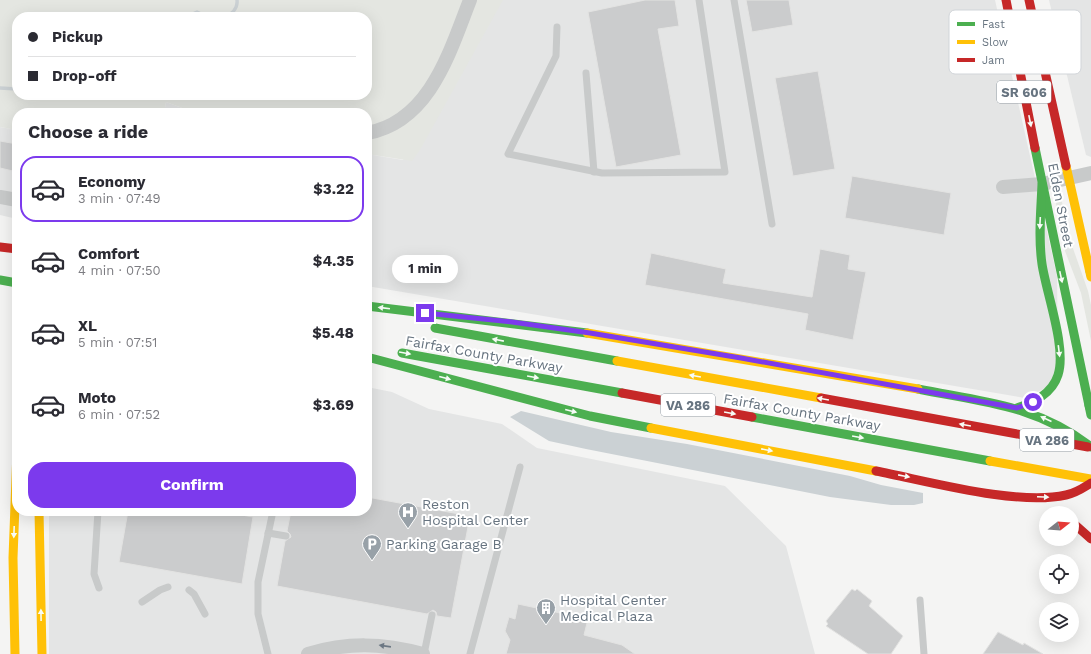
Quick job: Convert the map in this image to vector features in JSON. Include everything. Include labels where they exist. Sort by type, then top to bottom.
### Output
[{"type":"main road","name":"Elden Street","points":[[1006,0],[1008,10]]},
{"type":"main road","name":"Elden Street","points":[[1029,0],[1031,10]]},
{"type":"main road","name":"Elden Street","points":[[1020,74],[1042,184],[1091,415]]},
{"type":"main road","name":"Elden Street","points":[[1045,74],[1091,274]]},
{"type":"main road","points":[[1017,408],[1033,402],[1050,390],[1059,372],[1059,351],[1042,262],[1040,232],[1042,184]]},
{"type":"main road","points":[[0,247],[12,248]]},
{"type":"main road","points":[[0,280],[12,282]]},
{"type":"main road","points":[[372,307],[512,322],[590,333],[741,358],[1017,408],[1040,416],[1064,428],[1091,447]]},
{"type":"main road","name":"Fairfax County Parkway","points":[[426,326],[1091,447]]},
{"type":"main road","name":"Fairfax County Parkway","points":[[389,350],[1091,479]]},
{"type":"main road","points":[[372,358],[590,416],[990,492],[1053,497],[1076,492],[1091,483]]},
{"type":"main road","points":[[990,492],[1034,506]]},
{"type":"main road","points":[[15,516],[13,558],[15,654]]},
{"type":"main road","points":[[39,516],[42,654]]},
{"type":"main road","points":[[1079,529],[1091,540]]},
{"type":"street","points":[[372,132],[395,122],[412,111],[426,97],[437,79],[470,0]]},
{"type":"street","points":[[1003,186],[1042,184],[1091,173]]},
{"type":"street","points":[[0,197],[12,199]]},
{"type":"street","points":[[308,654],[339,646],[363,644],[384,645],[423,654]]},
{"type":"lane","points":[[557,27],[556,56],[508,154],[602,173],[677,174],[726,172],[699,0]]},
{"type":"lane","points":[[734,0],[772,224]]},
{"type":"lane","points":[[586,73],[594,172]]},
{"type":"lane","points":[[470,654],[520,467]]},
{"type":"lane","points":[[98,516],[94,574],[99,588]]},
{"type":"lane","points":[[268,654],[258,614],[258,582],[272,516]]},
{"type":"lane","points":[[268,533],[286,536]]},
{"type":"lane","points":[[142,602],[160,590],[168,587]]},
{"type":"lane","points":[[189,590],[194,594],[205,614]]},
{"type":"lane","points":[[920,600],[924,654]]},
{"type":"lane","points":[[423,654],[432,615]]},
{"type":"shaded area","points":[[0,0],[503,0],[420,150],[412,161],[372,155],[372,108],[182,108],[166,102],[165,108],[12,108],[12,129],[0,127]]},
{"type":"shaded area","points":[[502,0],[995,0],[997,10],[949,10],[949,74],[1012,74],[1057,276],[1058,360],[1050,386],[1025,398],[372,287],[372,155],[403,160]]},
{"type":"shaded area","points":[[1049,0],[1091,0],[1091,157],[1086,155],[1067,74],[1081,74],[1081,10],[1051,10]]},
{"type":"shaded area","points":[[166,102],[182,108],[165,108]]},
{"type":"shaded area","points":[[0,127],[12,129],[12,218],[0,215]]},
{"type":"shaded area","points":[[1057,197],[1062,202],[1069,237],[1088,291],[1091,305],[1091,341],[1081,293],[1065,251],[1056,204]]},
{"type":"shaded area","name":"Reston Hospital Center","points":[[372,388],[392,392],[429,409],[502,424],[537,448],[725,486],[786,546],[815,654],[49,654],[49,516],[372,516]]},
{"type":"shaded area","points":[[521,411],[611,432],[687,444],[850,476],[881,485],[923,493],[923,503],[914,505],[891,505],[830,497],[549,441],[510,417]]},
{"type":"building","points":[[645,0],[675,0],[679,26],[658,29],[681,155],[616,167],[588,12]]},
{"type":"building","points":[[746,0],[789,0],[793,25],[752,32]]},
{"type":"building","points":[[818,71],[835,169],[793,176],[775,78]]},
{"type":"building","points":[[0,141],[12,143],[12,171],[0,168]]},
{"type":"building","points":[[852,176],[951,193],[944,235],[845,218]]},
{"type":"building","points":[[820,249],[850,255],[848,269],[866,272],[853,340],[805,330],[808,314],[645,285],[651,253],[726,269],[723,283],[812,297]]},
{"type":"building","name":"Parking Garage B","points":[[372,498],[470,516],[451,618],[437,616],[436,612],[433,610],[427,614],[277,586],[285,541],[291,537],[287,531],[290,516],[372,516]]},
{"type":"building","points":[[127,516],[253,517],[242,584],[119,562]]},
{"type":"building","points":[[852,589],[855,591],[857,589],[872,601],[869,606],[903,636],[891,654],[868,654],[826,626],[828,624],[826,621]]},
{"type":"building","name":"Hospital Center Medical Plaza","points":[[518,604],[588,619],[584,635],[622,645],[635,654],[506,654],[510,640],[505,631],[509,617],[515,619]]},
{"type":"building","points":[[998,632],[1023,645],[1024,643],[1043,654],[983,654]]},
{"type":"waterway","points":[[232,12],[237,6],[237,0]]},
{"type":"waterway","points":[[0,88],[12,89]]},
{"type":"traffic: fast","points":[[1035,148],[1091,415]]},
{"type":"traffic: fast","points":[[1017,408],[1036,400],[1047,392],[1055,382],[1060,364],[1058,335],[1042,264],[1040,244],[1042,184]]},
{"type":"traffic: fast","points":[[1090,271],[1091,275]]},
{"type":"traffic: fast","points":[[0,280],[12,282]]},
{"type":"traffic: fast","points":[[372,307],[587,333]]},
{"type":"traffic: fast","points":[[435,328],[617,361]]},
{"type":"traffic: fast","points":[[402,353],[622,393]]},
{"type":"traffic: fast","points":[[372,358],[590,416],[651,428]]},
{"type":"traffic: fast","points":[[918,389],[987,402],[1030,414],[1071,433],[1091,447]]},
{"type":"traffic: fast","points":[[1089,405],[1091,411]]},
{"type":"traffic: fast","points":[[752,417],[990,461]]},
{"type":"traffic: slow","points":[[1066,166],[1091,277]]},
{"type":"traffic: slow","points":[[587,333],[918,389]]},
{"type":"traffic: slow","points":[[617,361],[821,398]]},
{"type":"traffic: slow","points":[[651,428],[876,471]]},
{"type":"traffic: slow","points":[[990,461],[1091,479]]},
{"type":"traffic: slow","points":[[15,516],[13,558],[15,654]]},
{"type":"traffic: slow","points":[[39,516],[42,654]]},
{"type":"traffic: jam","points":[[1006,0],[1008,10]]},
{"type":"traffic: jam","points":[[1029,0],[1031,10]]},
{"type":"traffic: jam","points":[[1020,74],[1035,148]]},
{"type":"traffic: jam","points":[[1045,74],[1066,166]]},
{"type":"traffic: jam","points":[[0,247],[12,248]]},
{"type":"traffic: jam","points":[[622,393],[752,417]]},
{"type":"traffic: jam","points":[[821,398],[1088,447]]},
{"type":"traffic: jam","points":[[876,471],[972,491],[1023,497],[1046,498],[1066,495],[1076,492],[1091,483]]},
{"type":"traffic: jam","points":[[1079,528],[1091,539]]},
{"type":"place","name":"Reston Hospital Center","points":[[408,529]]},
{"type":"place","name":"Parking Garage B","points":[[372,561]]},
{"type":"place","name":"Hospital Center Medical Plaza","points":[[546,625]]},
{"type":"route","points":[[425,313],[512,322],[590,333],[741,358],[1017,408],[1033,402]]}]
